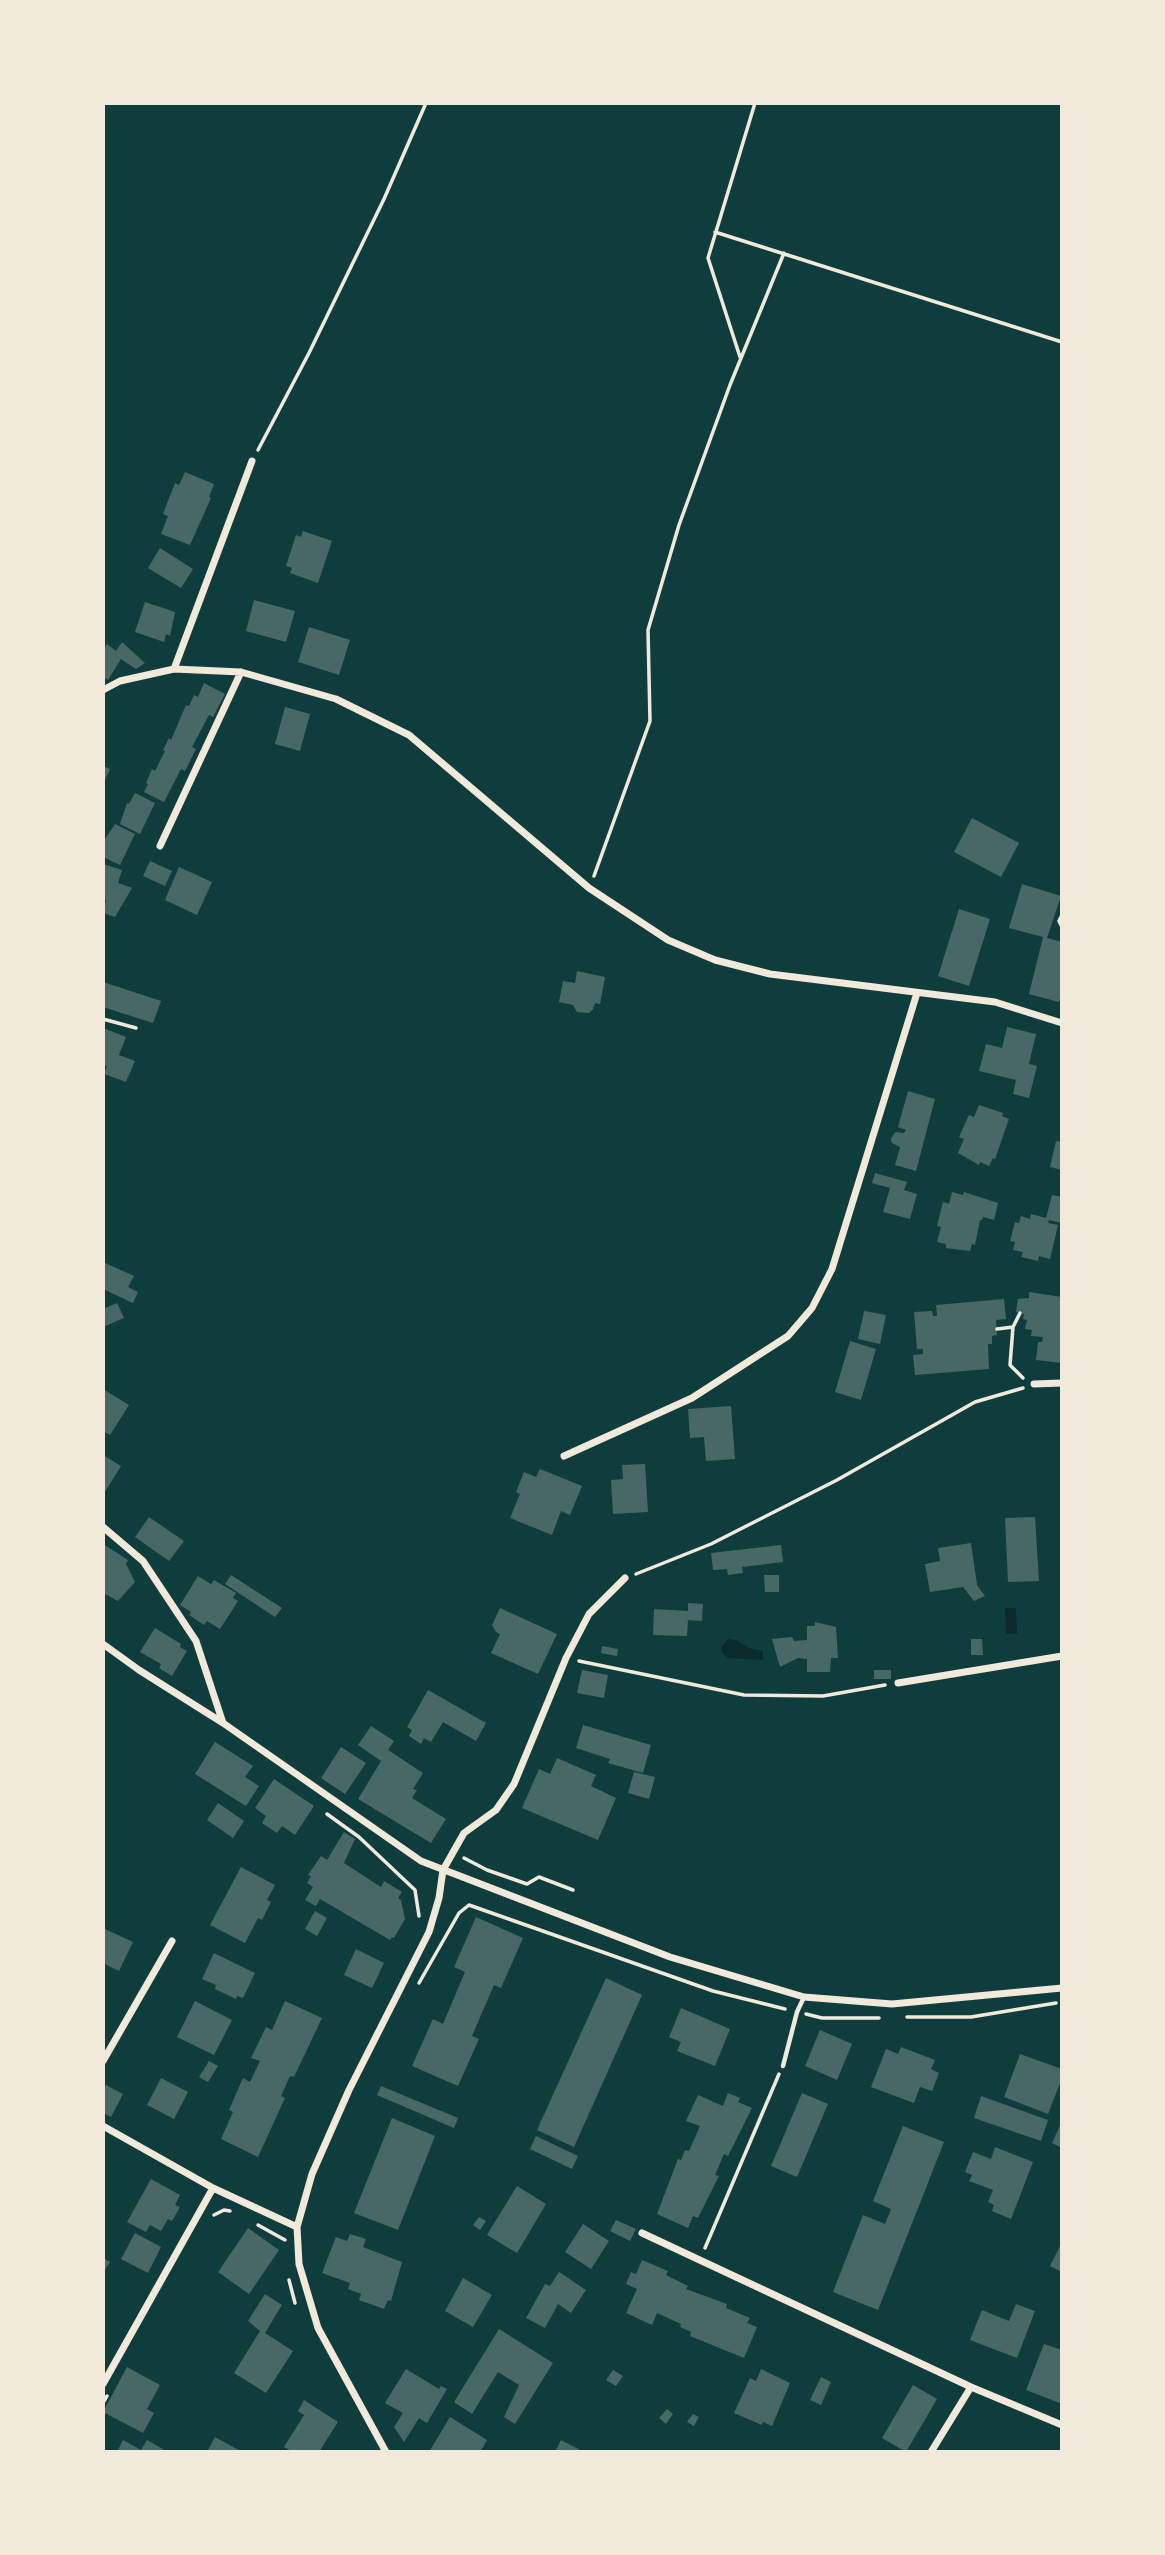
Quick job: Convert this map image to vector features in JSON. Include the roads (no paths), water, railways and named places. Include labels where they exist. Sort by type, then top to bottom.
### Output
[{"type":"street","points":[[174,669],[252,461]]},
{"type":"street","points":[[103,690],[120,681],[174,669],[241,672],[336,699],[409,735],[589,888],[668,940],[715,960],[770,974],[995,1002],[1062,1023]]},
{"type":"street","points":[[160,846],[241,672]]},
{"type":"street","points":[[564,1456],[692,1398],[788,1336],[812,1308],[832,1269],[917,993]]},
{"type":"street","points":[[1034,1384],[1062,1383]]},
{"type":"street","points":[[103,1527],[143,1562],[196,1642],[223,1723]]},
{"type":"street","points":[[386,2452],[318,2328],[299,2264],[297,2227],[312,2174],[349,2090],[429,1932],[439,1898],[443,1870],[464,1833],[496,1810],[514,1784],[566,1658],[589,1614],[625,1578]]},
{"type":"street","points":[[103,1644],[223,1723],[421,1861],[670,1957],[804,1997],[892,2004],[1062,1988]]},
{"type":"street","points":[[898,1683],[1062,1656]]},
{"type":"street","points":[[103,2061],[172,1941]]},
{"type":"street","points":[[103,2126],[213,2188],[297,2227]]},
{"type":"street","points":[[103,2384],[213,2188]]},
{"type":"street","points":[[642,2233],[971,2387],[1062,2426]]},
{"type":"street","points":[[931,2452],[971,2387]]},
{"type":"lane","points":[[783,2066],[797,2012],[804,1997]]},
{"type":"water","points":[[1005,1608],[1016,1608],[1017,1634],[1006,1634]]},
{"type":"water","points":[[728,1639],[763,1651],[763,1660],[727,1658],[722,1652],[722,1646]]}]
